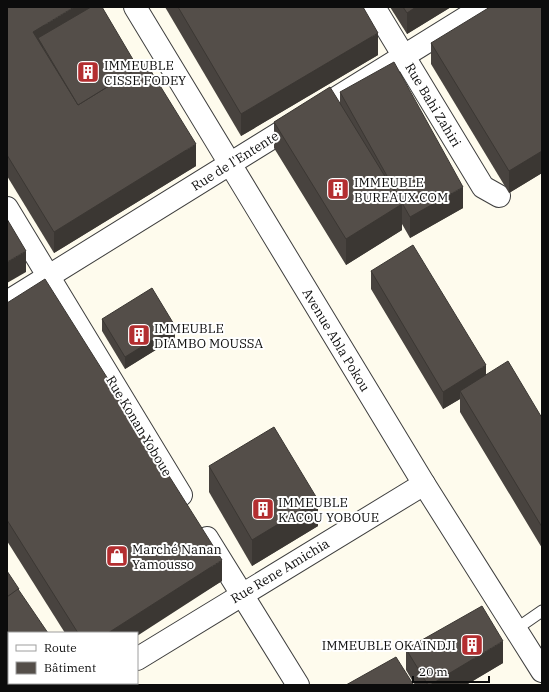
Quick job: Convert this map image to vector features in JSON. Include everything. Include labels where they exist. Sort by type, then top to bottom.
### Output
[{"type":"street","name":"Avenue Abla Pokou","points":[[135,7],[424,484],[542,671]]},
{"type":"street","name":"Rue Bahi Zahiri","points":[[374,7],[483,187],[499,196]]},
{"type":"street","name":"Rue de l'Entente","points":[[7,302],[483,7]]},
{"type":"street","name":"Rue Konan Yoboue","points":[[7,208],[194,517],[298,685]]},
{"type":"street","name":"Rue Rene Amichia","points":[[138,658],[424,484]]},
{"type":"lane","points":[[516,629],[542,610]]},
{"type":"building","points":[[7,7],[74,7],[33,32],[78,105],[146,63],[196,144],[54,232],[7,155]]},
{"type":"building","name":"IMMEUBLE CISSE FODEY","points":[[91,7],[102,7],[138,68],[78,105],[38,38]]},
{"type":"building","points":[[178,7],[363,7],[378,33],[241,114]]},
{"type":"building","points":[[403,7],[416,7],[407,13]]},
{"type":"building","points":[[490,7],[542,7],[542,151],[509,171],[431,43]]},
{"type":"building","points":[[394,62],[463,187],[410,217],[340,92]]},
{"type":"building","name":"IMMEUBLE BUREAUX.COM","points":[[330,87],[402,204],[346,239],[274,122]]},
{"type":"building","points":[[7,219],[26,251],[7,262]]},
{"type":"building","points":[[413,245],[486,365],[443,392],[371,271]]},
{"type":"building","points":[[45,279],[222,560],[110,632],[77,632],[7,520],[7,303]]},
{"type":"building","name":"IMMEUBLE DIAMBO MOUSSA","points":[[152,288],[175,326],[125,357],[102,319]]},
{"type":"building","points":[[508,361],[542,418],[542,527],[460,391]]},
{"type":"building","name":"IMMEUBLE KACOU YOBOUE","points":[[274,427],[318,500],[252,540],[209,466]]},
{"type":"building","points":[[7,571],[19,589],[7,597]]},
{"type":"building","points":[[18,589],[47,632],[8,632],[7,597]]},
{"type":"building","points":[[482,606],[503,641],[428,685],[406,649]]},
{"type":"building","points":[[8,636],[7,676],[7,637]]},
{"type":"building","points":[[396,657],[413,684],[412,685],[346,685]]},
{"type":"place","name":"IMMEUBLE CISSE FODEY","points":[[88,72]]},
{"type":"place","name":"IMMEUBLE BUREAUX.COM","points":[[338,189]]},
{"type":"place","name":"IMMEUBLE DIAMBO MOUSSA","points":[[139,335]]},
{"type":"place","name":"IMMEUBLE KACOU YOBOUE","points":[[263,509]]},
{"type":"place","name":"Marché Nanan Yamousso","points":[[117,556]]},
{"type":"place","name":"IMMEUBLE OKAINDJI","points":[[472,645]]}]
